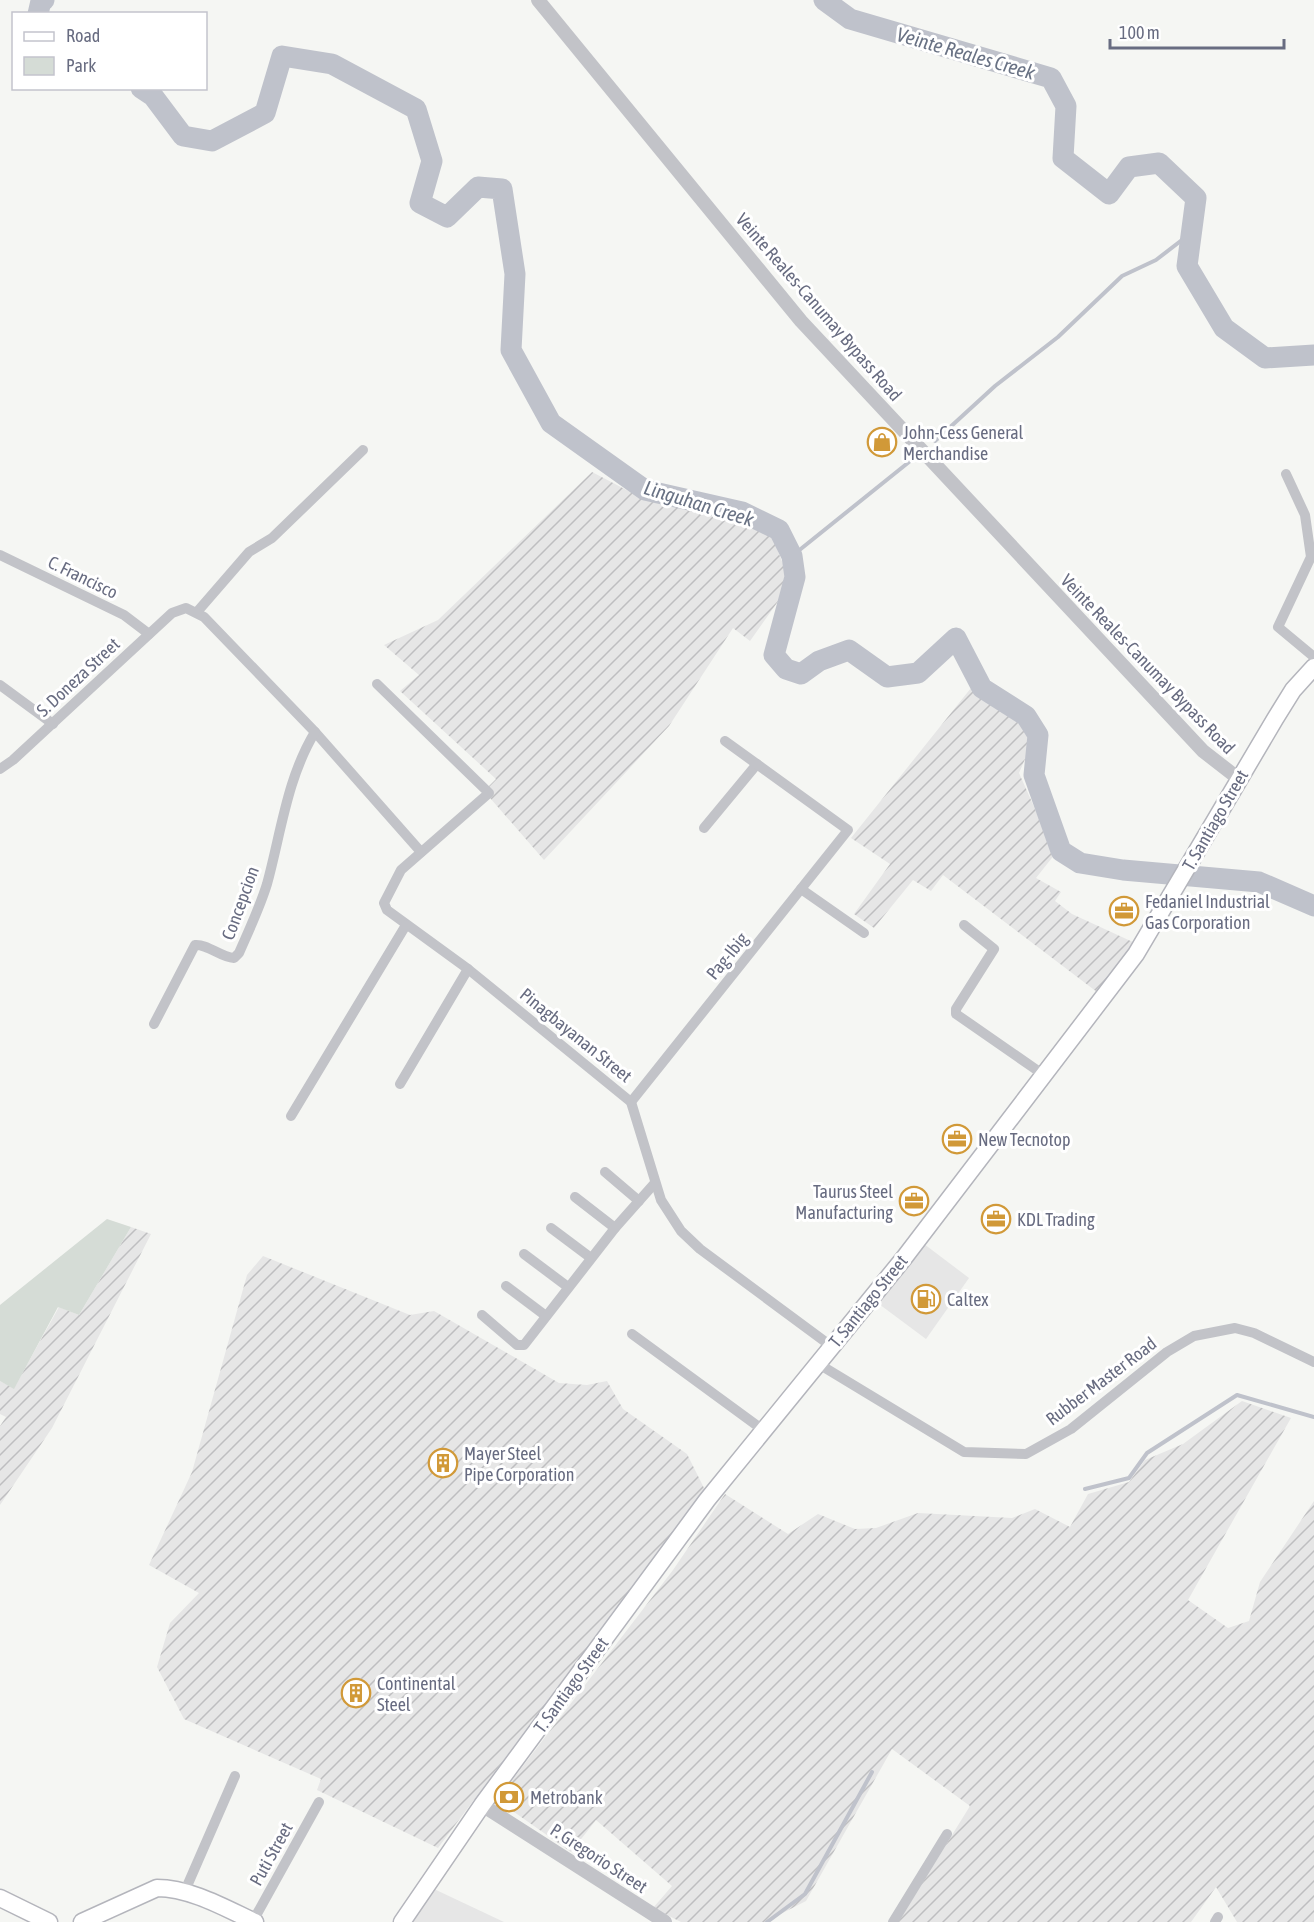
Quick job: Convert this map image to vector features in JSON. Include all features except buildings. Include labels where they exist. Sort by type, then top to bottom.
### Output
[{"type":"main road","name":"T. Santiago Street","points":[[402,1922],[482,1805],[707,1500],[910,1250],[1136,954],[1293,690],[1314,666]]},
{"type":"main road","points":[[82,1922],[156,1888],[183,1893],[254,1922]]},
{"type":"main road","points":[[0,1898],[49,1922]]},
{"type":"street","name":"Veinte Reales-Canumay Bypass Road","points":[[538,0],[801,321],[1203,752],[1239,779]]},
{"type":"street","points":[[363,450],[272,538],[249,552],[197,612],[315,732],[421,852],[489,793],[377,684]]},
{"type":"street","points":[[1286,474],[1305,515],[1311,557],[1278,627],[1314,657]]},
{"type":"street","name":"C. Francisco","points":[[0,555],[124,615],[149,634]]},
{"type":"street","name":"S. Doneza Street","points":[[0,769],[53,724],[179,608],[197,612]]},
{"type":"street","points":[[0,684],[53,724]]},
{"type":"street","name":"Concepcion","points":[[154,1024],[195,945],[200,944],[224,957],[234,958],[240,952],[266,886],[284,810],[303,751],[315,732]]},
{"type":"street","points":[[704,828],[757,764],[725,741]]},
{"type":"street","name":"Pag-Ibig","points":[[631,1102],[848,830],[757,764]]},
{"type":"street","name":"Pinagbayanan Street","points":[[421,852],[401,870],[384,903],[392,915],[468,969],[631,1102],[654,1184],[672,1219],[700,1249],[831,1346]]},
{"type":"street","points":[[801,889],[864,933]]},
{"type":"street","points":[[291,1116],[406,925]]},
{"type":"street","points":[[964,925],[994,949],[956,1009],[956,1014],[1044,1075]]},
{"type":"street","points":[[400,1084],[468,969]]},
{"type":"street","points":[[605,1172],[639,1200]]},
{"type":"street","points":[[482,1316],[521,1346],[615,1228],[654,1184]]},
{"type":"street","points":[[575,1197],[615,1228]]},
{"type":"street","points":[[551,1228],[591,1258]]},
{"type":"street","points":[[524,1254],[568,1287]]},
{"type":"street","points":[[506,1286],[546,1316]]},
{"type":"street","name":"Rubber Master Road","points":[[817,1363],[944,1443],[964,1452],[1026,1454],[1071,1429],[1167,1352],[1194,1336],[1214,1330],[1235,1328],[1254,1333],[1314,1362]]},
{"type":"street","points":[[632,1334],[764,1430]]},
{"type":"street","points":[[183,1893],[236,1776]]},
{"type":"street","name":"Puti Street","points":[[254,1922],[319,1802]]},
{"type":"street","name":"P. Gregorio Street","points":[[482,1805],[665,1922]]},
{"type":"street","points":[[893,1922],[947,1834]]},
{"type":"shaded area","points":[[592,472],[640,497],[747,523],[772,536],[785,569],[784,593],[750,641],[733,628],[669,726],[544,860],[484,791],[496,779],[400,691],[419,675],[384,645],[438,620]]},
{"type":"shaded area","points":[[975,683],[1028,725],[1032,743],[1019,773],[1055,854],[1036,878],[1061,892],[1055,901],[1072,914],[1135,943],[1097,992],[943,875],[931,891],[913,880],[874,928],[854,914],[890,864],[851,838]]},
{"type":"shaded area","points":[[131,1227],[151,1234],[52,1428],[0,1505],[0,1426],[6,1417],[0,1414],[0,1381],[14,1388],[59,1307],[79,1315]]},
{"type":"shaded area","points":[[924,1244],[969,1278],[926,1339],[879,1304]]},
{"type":"shaded area","name":"Mayer Steel Pipe Corporation","points":[[263,1256],[410,1315],[434,1311],[559,1383],[587,1385],[607,1381],[623,1409],[687,1454],[705,1490],[438,1848],[317,1790],[321,1779],[184,1719],[157,1667],[170,1623],[199,1593],[149,1565],[192,1472],[247,1275]]},
{"type":"shaded area","points":[[1242,1401],[1291,1418],[1188,1600],[1228,1628],[1249,1621],[1260,1582],[1314,1501],[1314,1922],[1237,1922],[1216,1887],[1191,1922],[898,1922],[970,1806],[892,1749],[806,1901],[765,1922],[681,1922],[653,1908],[672,1886],[596,1820],[571,1852],[497,1800],[673,1570],[725,1494],[788,1534],[818,1514],[855,1529],[876,1528],[918,1513],[1012,1518],[1035,1509],[1070,1527],[1088,1494],[1129,1482],[1145,1460],[1183,1444]]},
{"type":"shaded area","points":[[434,1889],[504,1922],[410,1922]]},
{"type":"green space","points":[[107,1219],[131,1227],[79,1315],[58,1307],[14,1389],[0,1381],[0,1305]]},
{"type":"waterway","points":[[38,12],[41,1],[44,0]]},
{"type":"waterway","name":"Veinte Reales Creek","points":[[824,0],[850,19],[1051,78],[1066,106],[1063,158],[1109,194],[1129,167],[1159,163],[1196,198],[1187,266],[1224,328],[1265,358],[1314,355]]},
{"type":"waterway","name":"Linguhan Creek","points":[[144,90],[153,96],[183,136],[212,141],[265,113],[282,56],[332,64],[416,109],[432,161],[420,203],[447,217],[478,187],[502,189],[515,274],[511,350],[551,423],[645,490],[742,512],[779,530],[792,556],[795,577],[774,655],[786,669],[801,674],[819,661],[849,650],[887,677],[918,673],[956,638],[982,688],[1026,716],[1038,735],[1034,775],[1061,851],[1080,863],[1123,870],[1259,882],[1314,906]]},
{"type":"waterway","points":[[935,441],[995,386],[1058,337],[1122,276],[1156,260],[1191,233]]},
{"type":"waterway","points":[[792,556],[909,462]]},
{"type":"waterway","points":[[1085,1489],[1129,1478],[1147,1453],[1237,1395],[1314,1417]]},
{"type":"waterway","points":[[767,1922],[805,1894],[872,1772]]},
{"type":"place","name":"John-Cess General Merchandise","points":[[882,442]]},
{"type":"place","name":"Fedaniel Industrial Gas Corporation","points":[[1124,911]]},
{"type":"place","name":"New Tecnotop","points":[[957,1139]]},
{"type":"place","name":"Taurus Steel Manufacturing","points":[[914,1201]]},
{"type":"place","name":"KDL Trading","points":[[996,1219]]},
{"type":"place","name":"Caltex","points":[[926,1299]]},
{"type":"place","name":"Mayer Steel Pipe Corporation","points":[[443,1463]]},
{"type":"place","name":"Continental Steel","points":[[356,1693]]},
{"type":"place","name":"Metrobank","points":[[509,1797]]}]
